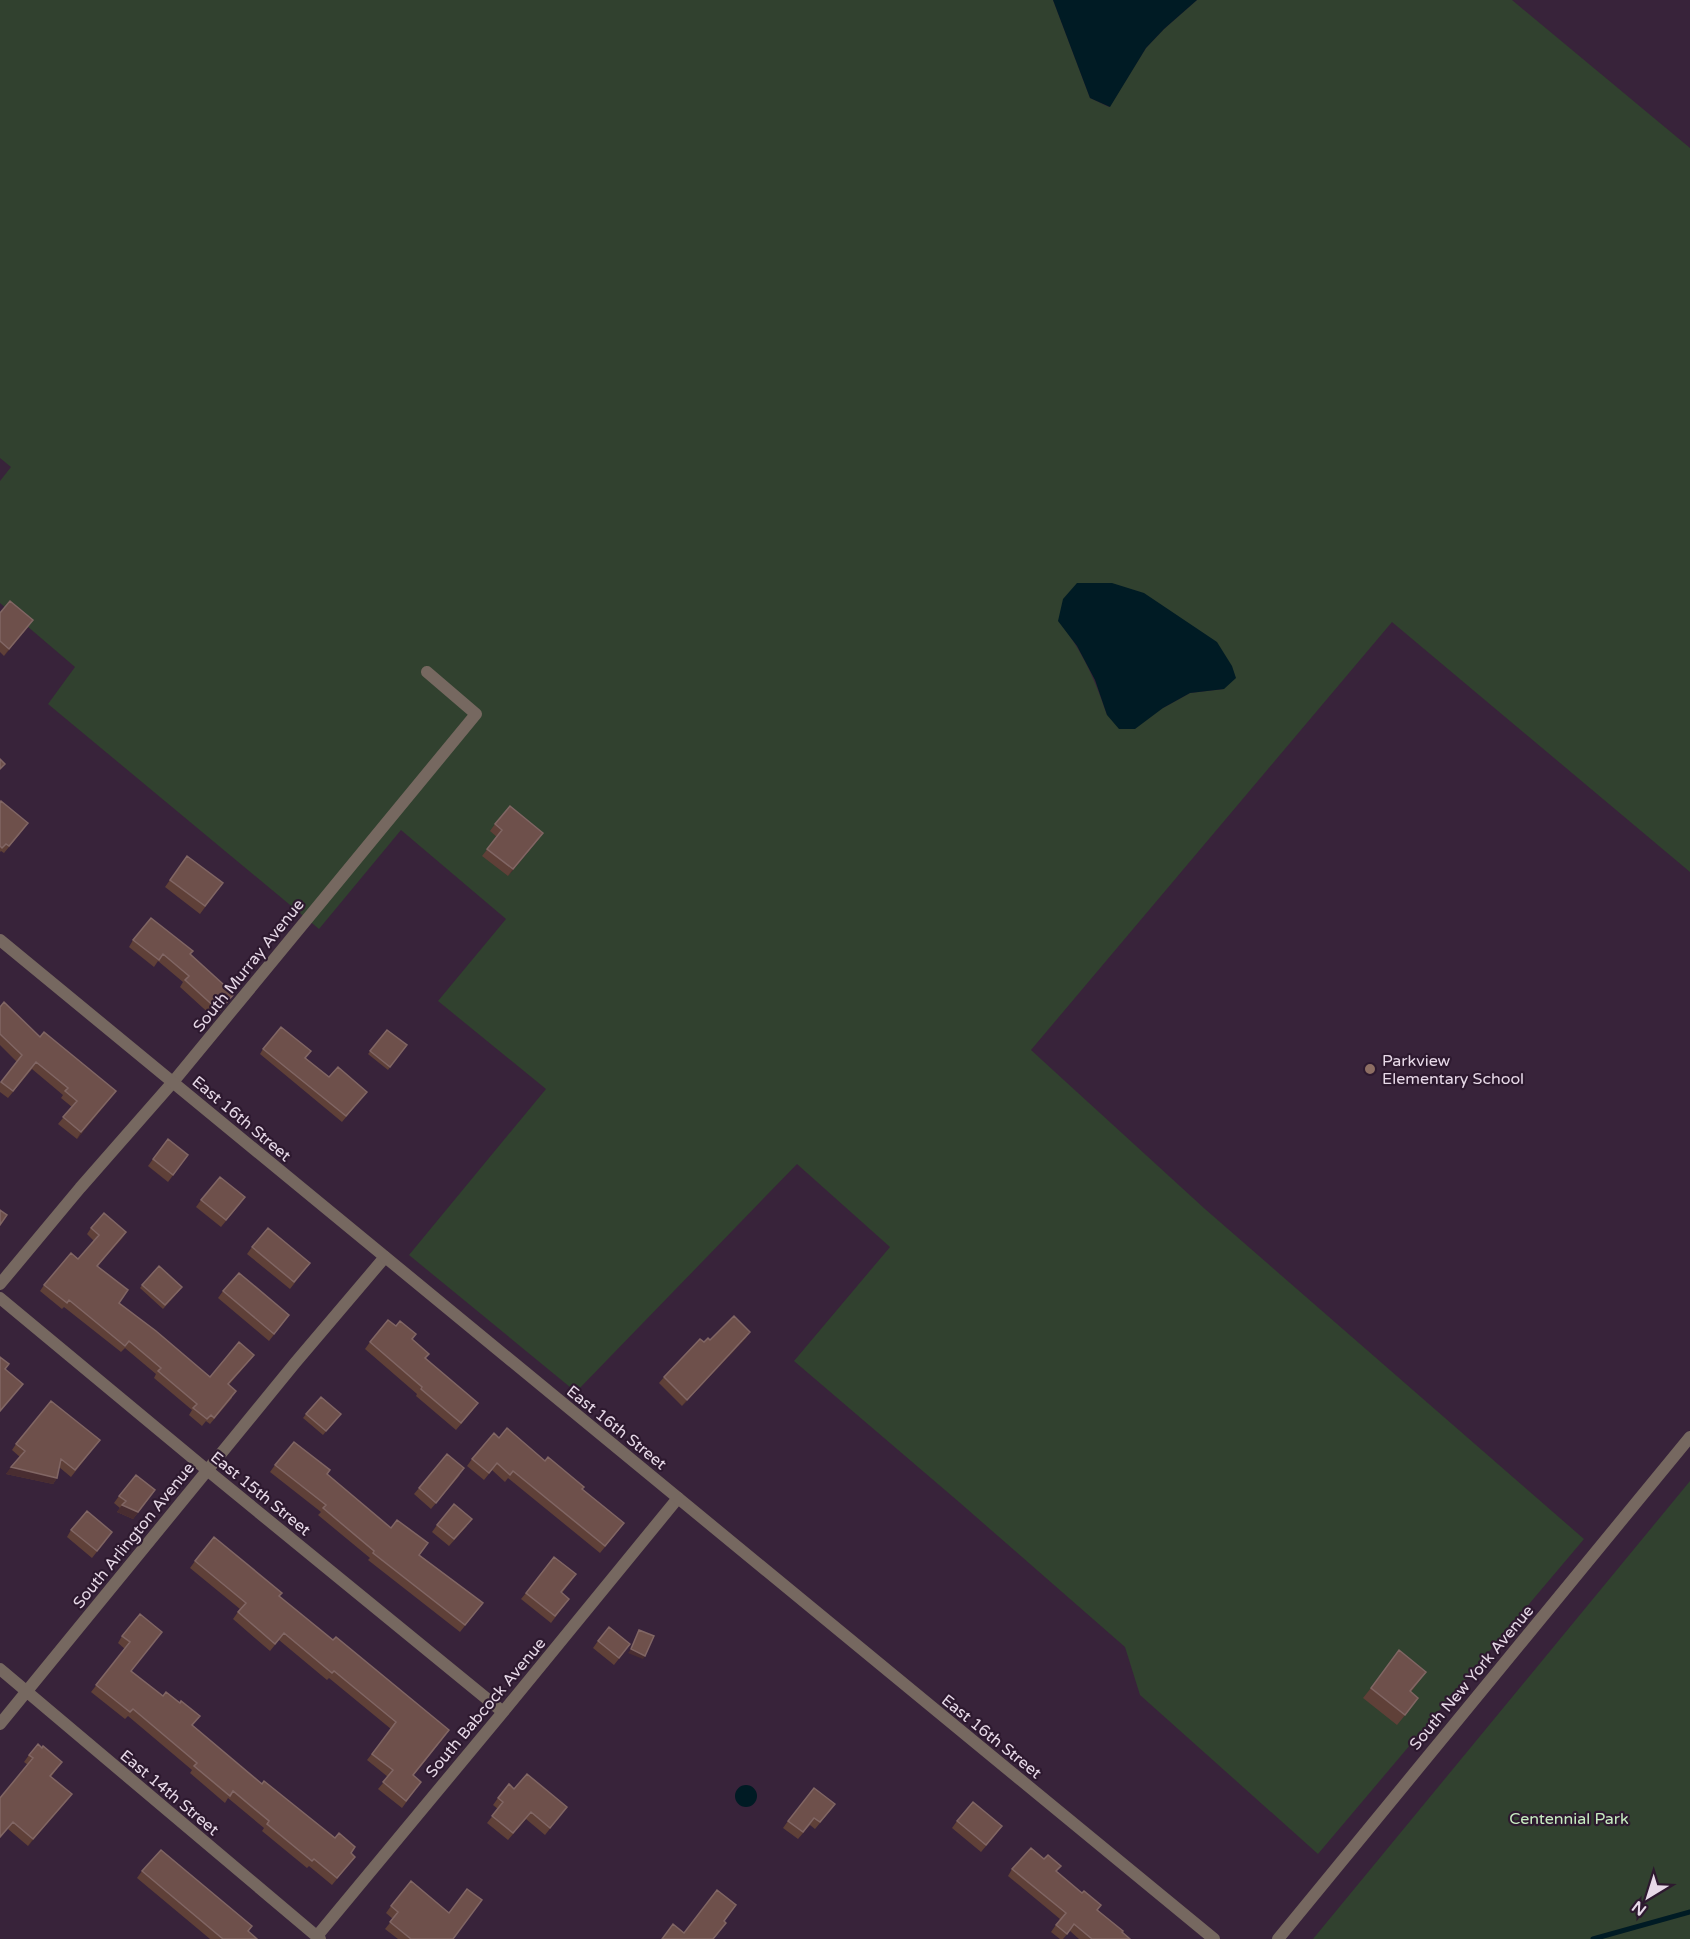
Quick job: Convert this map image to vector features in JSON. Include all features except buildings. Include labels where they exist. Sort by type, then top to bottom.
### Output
[{"type":"street","name":"South Murray Avenue","points":[[0,1284],[173,1082],[476,714],[427,672]]},
{"type":"street","name":"East 16th Street","points":[[0,940],[1214,1939]]},
{"type":"street","name":"South Arlington Avenue","points":[[0,1724],[207,1470],[385,1257]]},
{"type":"street","name":"East 15th Street","points":[[0,1298],[503,1712]]},
{"type":"street","name":"South New York Avenue","points":[[1278,1939],[1690,1437]]},
{"type":"street","name":"South Babcock Avenue","points":[[319,1937],[678,1498]]},
{"type":"street","name":"East 14th Street","points":[[0,1670],[319,1937]]},
{"type":"green space","points":[[0,0],[1053,0],[1090,98],[1109,107],[1146,48],[1197,0],[1512,0],[1690,148],[1690,872],[1392,622],[1031,1050],[1205,1209],[1584,1539],[1318,1854],[1140,1695],[1125,1647],[794,1361],[890,1247],[797,1164],[576,1392],[409,1255],[546,1089],[438,1001],[506,919],[401,830],[319,929],[48,704],[75,667],[0,603],[0,481],[11,467],[0,458]],"holes":[[[1059,621],[1224,689],[1190,693],[1163,708],[1107,715],[1087,666]]]},
{"type":"green space","name":"Centennial Park","points":[[1690,1481],[1690,1939],[1313,1939]]},
{"type":"water","points":[[1053,0],[1197,0],[1146,48],[1110,107],[1090,98]]},
{"type":"water","points":[[1077,583],[1112,583],[1144,593],[1217,642],[1232,666],[1236,678],[1224,689],[1190,693],[1163,708],[1135,729],[1119,729],[1107,715],[1095,680],[1077,646],[1058,621],[1063,599]]},
{"type":"water","points":[[746,1785],[754,1788],[757,1796],[754,1804],[746,1807],[738,1804],[735,1796],[738,1788]]},
{"type":"waterway","points":[[1593,1939],[1690,1912]]},
{"type":"place","name":"Parkview Elementary School","points":[[1370,1069]]}]
